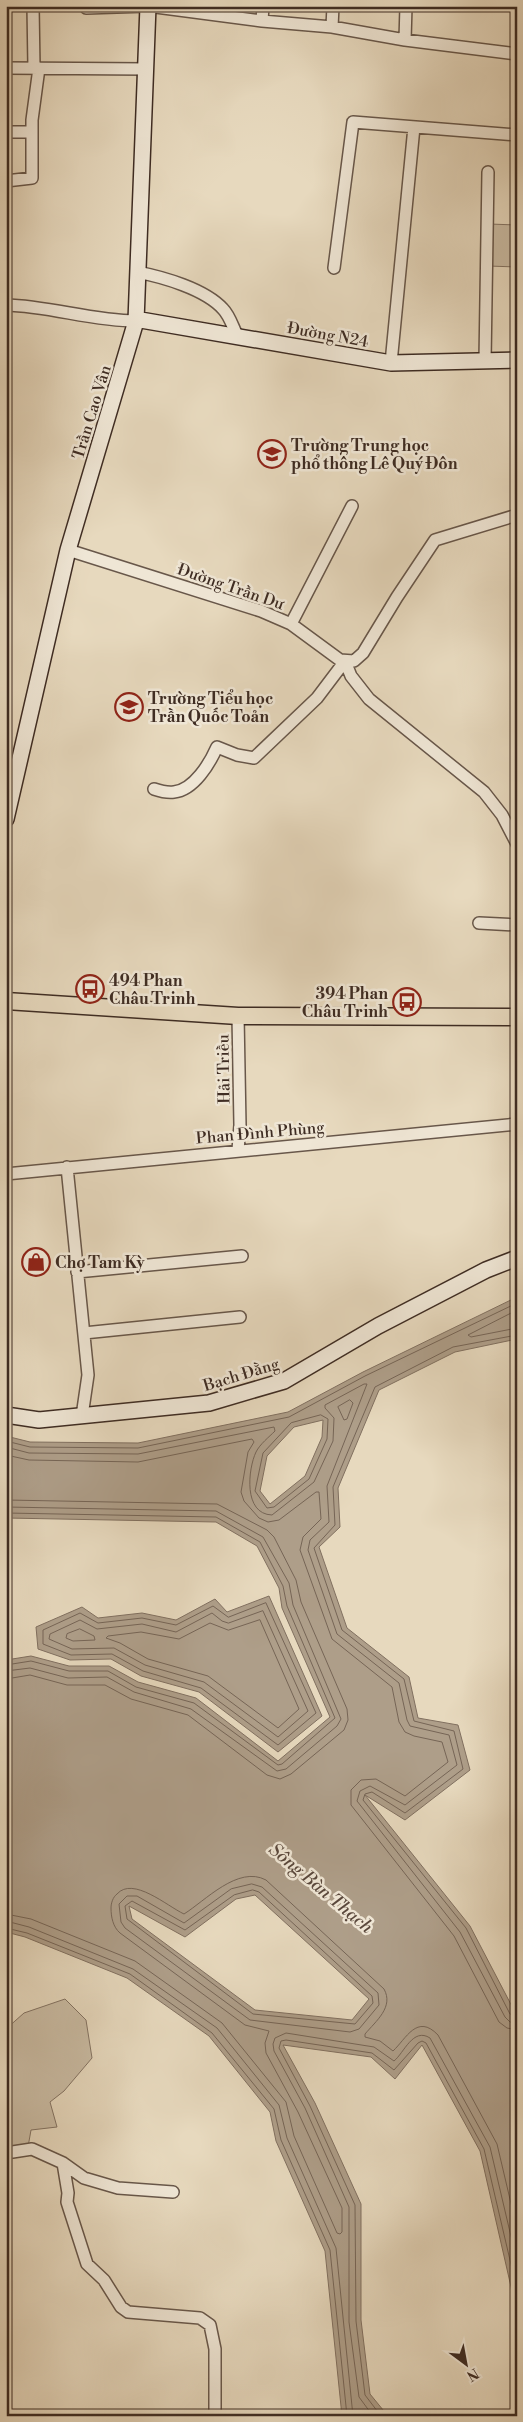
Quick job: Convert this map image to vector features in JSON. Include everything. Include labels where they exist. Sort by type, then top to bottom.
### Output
[{"type":"main road","points":[[6,1000],[238,1016],[517,1017]]},
{"type":"street","points":[[6,181],[32,178],[32,132],[36,68],[33,6]]},
{"type":"street","points":[[86,8],[148,6],[262,21],[332,27],[405,40],[517,54]]},
{"type":"street","name":"Trần Cao Vân","points":[[6,819],[68,550],[136,320],[148,6]]},
{"type":"street","points":[[262,21],[264,6]]},
{"type":"street","points":[[332,27],[333,6]]},
{"type":"street","points":[[405,40],[406,6]]},
{"type":"street","points":[[6,68],[146,69]]},
{"type":"street","points":[[334,268],[353,122],[517,135]]},
{"type":"street","points":[[391,363],[414,127]]},
{"type":"street","points":[[6,132],[32,132]]},
{"type":"street","points":[[485,361],[488,172]]},
{"type":"street","points":[[137,272],[169,280],[207,296],[224,309],[238,337]]},
{"type":"street","points":[[6,305],[32,306],[117,321],[136,320]]},
{"type":"street","name":"Đường N24","points":[[136,320],[391,363],[517,360]]},
{"type":"street","points":[[291,624],[352,506]]},
{"type":"street","points":[[345,661],[354,661],[363,653],[397,596],[435,540],[517,515]]},
{"type":"street","name":"Đường Trần Dư","points":[[68,550],[261,611],[291,624],[340,660],[345,661]]},
{"type":"street","points":[[154,789],[175,792],[184,788],[207,769],[217,747],[237,755],[254,758],[317,698],[345,661]]},
{"type":"street","points":[[345,661],[351,676],[369,699],[484,792],[502,815],[517,844]]},
{"type":"street","points":[[479,923],[517,924]]},
{"type":"street","name":"Hải Triều","points":[[238,1016],[240,1125],[238,1150]]},
{"type":"street","name":"Phan Đình Phùng","points":[[6,1174],[517,1124]]},
{"type":"street","points":[[67,1167],[88,1375],[82,1416]]},
{"type":"street","points":[[78,1272],[242,1256]]},
{"type":"street","name":"Bạch Đằng","points":[[6,1414],[39,1420],[209,1403],[284,1381],[378,1326],[486,1270],[517,1258]]},
{"type":"street","points":[[84,1333],[240,1317]]},
{"type":"street","points":[[6,2153],[32,2149],[63,2163],[84,2178],[118,2188],[173,2192]]},
{"type":"street","points":[[63,2163],[68,2205],[84,2258],[110,2287],[121,2306],[128,2312],[200,2318],[210,2324],[215,2349],[215,2416]]},
{"type":"shaded area","points":[[489,224],[517,225],[517,267],[488,266]]},
{"type":"shaded area","points":[[65,1999],[86,2020],[92,2058],[64,2091],[50,2102],[57,2127],[31,2130],[28,2147],[6,2153],[6,2029],[24,2013]]},
{"type":"water","name":"Sông Bàn Thạch","points":[[517,1297],[517,1339],[455,1352],[379,1390],[338,1488],[340,1527],[319,1547],[347,1628],[409,1677],[418,1718],[458,1725],[470,1770],[405,1820],[365,1795],[470,1926],[517,2016],[517,2313],[480,2151],[422,2045],[395,2079],[371,2057],[283,2045],[315,2103],[361,2204],[361,2320],[370,2394],[388,2416],[342,2416],[325,2251],[276,2141],[270,2112],[209,2036],[127,1978],[25,1937],[6,1932],[6,1660],[31,1656],[69,1666],[109,1666],[138,1682],[196,1698],[278,1761],[330,1717],[282,1608],[279,1588],[257,1546],[216,1522],[6,1518],[6,1436],[30,1442],[138,1443],[288,1412],[363,1372]],"holes":[[[323,1420],[322,1437],[305,1476],[270,1504],[260,1491],[267,1456],[294,1427]],[[255,1895],[369,1999],[352,2020],[255,2010],[132,1919],[129,1906],[185,1937],[236,1899]]]},
{"type":"water","points":[[269,1596],[322,1716],[278,1752],[199,1692],[141,1676],[111,1659],[70,1660],[38,1649],[36,1627],[82,1607],[98,1618],[142,1613],[176,1620],[215,1599],[227,1612]]},
{"type":"place","name":"Trường Trung học phổ thông Lê Quý Đôn","points":[[272,454]]},
{"type":"place","name":"Trường Tiểu học Trần Quốc Toản","points":[[129,707]]},
{"type":"place","name":"494 Phan Châu Trinh","points":[[90,989]]},
{"type":"place","name":"394 Phan Châu Trinh","points":[[407,1002]]},
{"type":"place","name":"Chợ Tam Kỳ","points":[[36,1262]]}]
